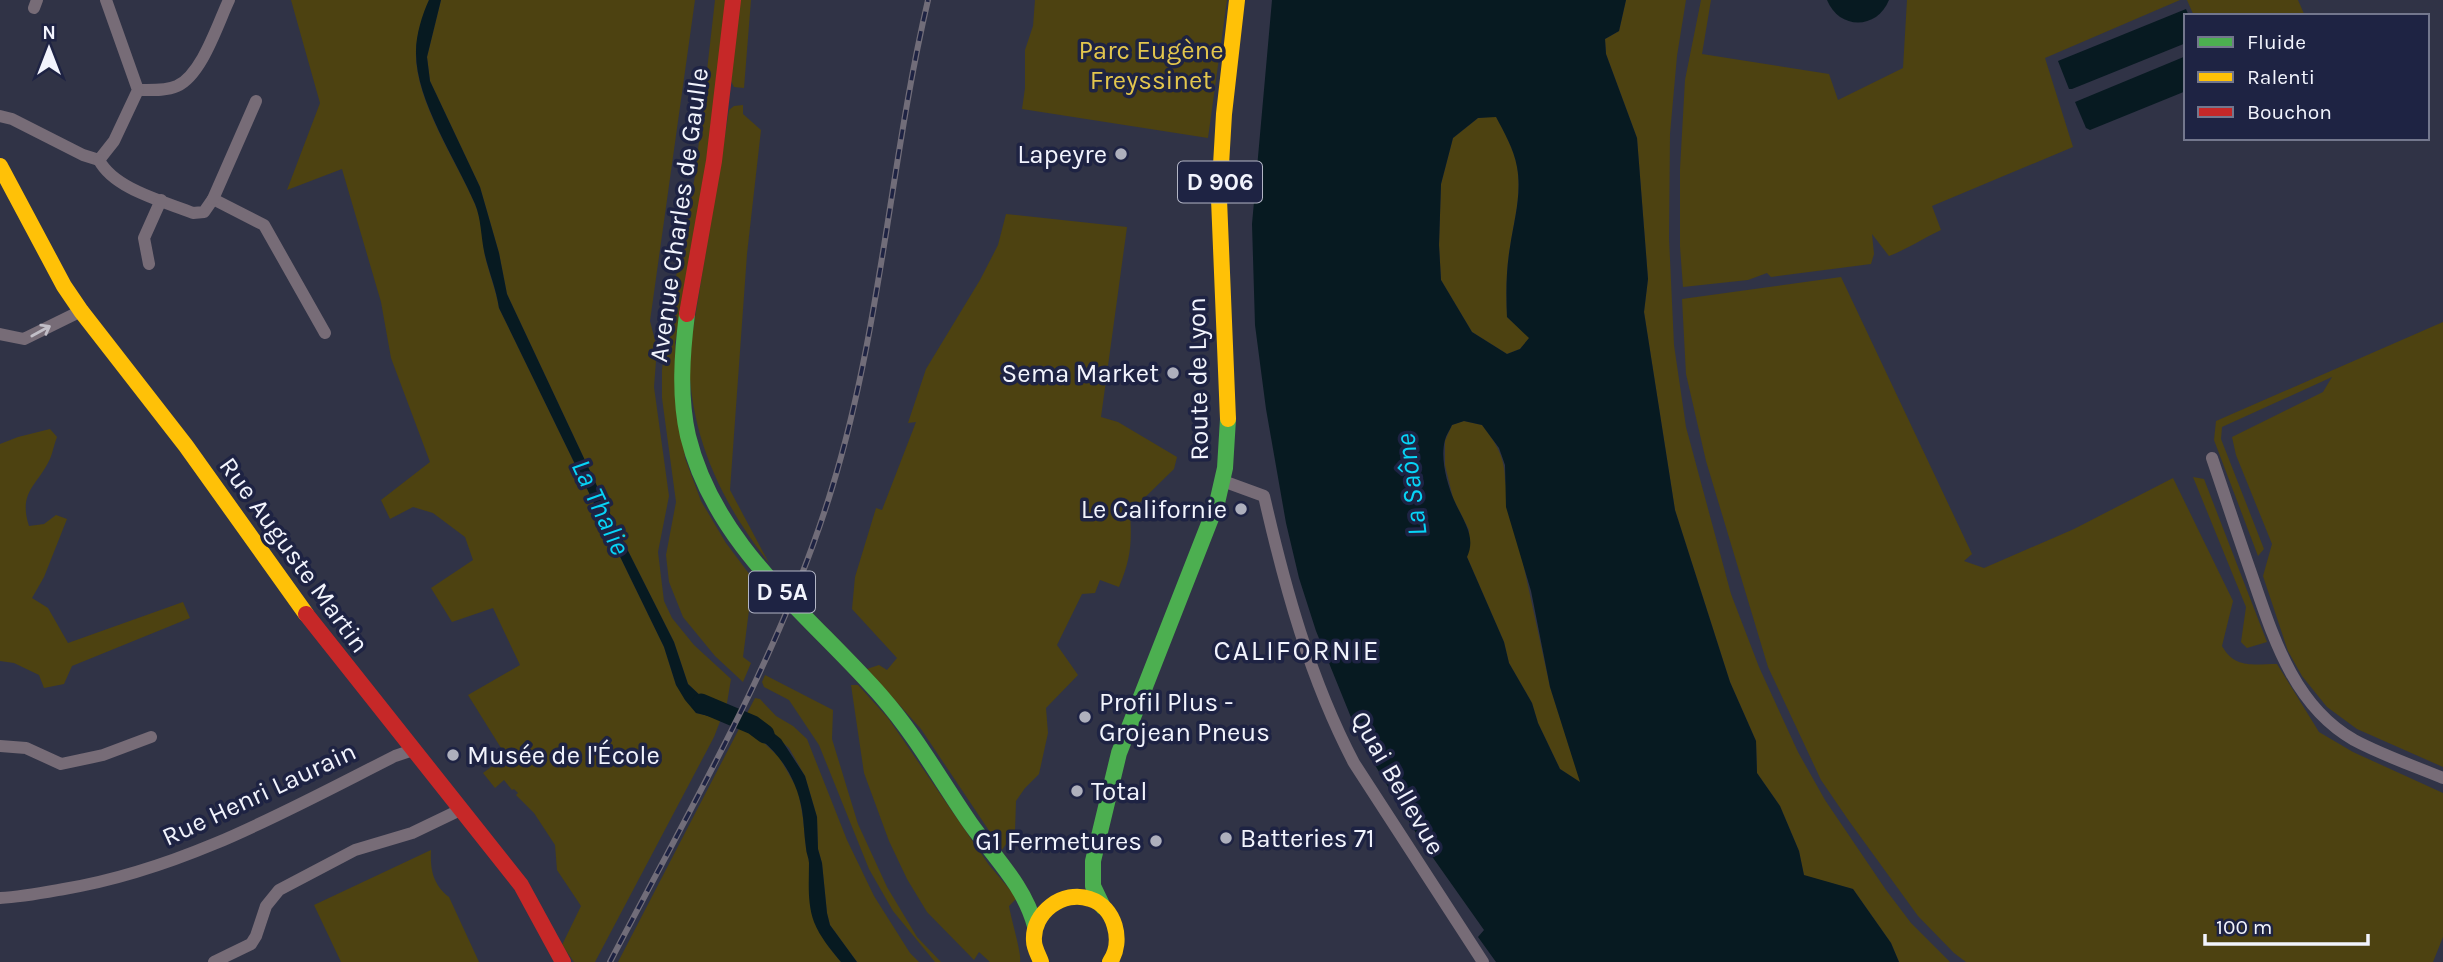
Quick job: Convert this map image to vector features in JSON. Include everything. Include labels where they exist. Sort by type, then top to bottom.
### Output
[{"type":"main road","name":"Avenue Charles de Gaulle","points":[[733,0],[712,169],[682,360],[684,415],[694,458],[718,512],[742,549],[883,699],[917,742],[977,834],[1010,873]]},
{"type":"main road","name":"Route de Lyon","points":[[1110,962],[1118,944],[1117,930],[1093,886],[1093,861],[1119,753],[1202,542],[1223,481],[1228,415],[1219,244],[1220,164],[1225,95],[1237,0]]},
{"type":"main road","name":"Rue Auguste Martin","points":[[0,166],[5,189],[80,311],[186,446],[321,636],[521,885],[563,962]]},
{"type":"main road","name":"Route de Lyon","points":[[1035,926],[1050,905],[1065,898],[1093,861]]},
{"type":"main road","name":"D 5A","points":[[1010,873],[1053,900],[1065,898]]},
{"type":"main road","name":"D 5A","points":[[1010,873],[1027,901],[1035,926]]},
{"type":"main road","points":[[1065,898],[1087,898],[1103,907]]},
{"type":"main road","points":[[1035,926],[1033,940],[1041,962]]},
{"type":"street","points":[[99,160],[114,141],[138,90],[106,0]]},
{"type":"street","points":[[138,90],[177,86],[194,72],[229,0]]},
{"type":"street","points":[[0,116],[12,119],[99,160],[116,180],[199,214],[214,200],[256,101]]},
{"type":"street","points":[[149,264],[144,238],[160,200]]},
{"type":"street","points":[[214,200],[264,225],[324,332]]},
{"type":"street","points":[[0,334],[24,339],[80,311]]},
{"type":"street","points":[[2212,458],[2273,634],[2287,668],[2305,696],[2353,740],[2443,778]]},
{"type":"street","name":"Quai Bellevue","points":[[1223,481],[1264,496],[1294,615],[1314,673],[1343,742],[1369,787],[1483,962]]},
{"type":"street","points":[[0,746],[26,748],[61,764],[103,755],[151,737]]},
{"type":"street","name":"Rue Henri Laurain","points":[[0,898],[100,883],[181,858],[252,829],[395,755],[413,750]]},
{"type":"street","points":[[214,962],[251,944],[266,906],[279,890],[355,850],[412,833],[462,809]]},
{"type":"green space","points":[[291,0],[429,0],[417,41],[416,61],[420,81],[426,103],[477,210],[485,256],[499,308],[664,647],[676,685],[696,713],[721,719],[595,962],[574,962],[562,945],[581,906],[557,870],[555,845],[514,789],[504,780],[495,788],[483,773],[506,756],[468,695],[520,665],[493,608],[452,622],[431,588],[473,560],[465,537],[433,513],[413,507],[390,519],[381,500],[430,462],[391,358],[381,302],[342,169],[287,190],[320,103]]},
{"type":"green space","points":[[441,0],[695,0],[650,321],[657,348],[654,387],[669,496],[658,552],[664,601],[672,618],[694,645],[731,679],[726,709],[704,699],[688,684],[674,642],[620,535],[507,294],[499,253],[480,187],[430,81],[427,57]]},
{"type":"green space","points":[[715,0],[726,0],[706,170],[675,343],[685,458],[701,501],[726,543],[753,579],[743,657],[751,663],[743,682],[715,656],[683,617],[669,582],[666,555],[676,502],[662,398],[662,370],[669,314],[695,176]]},
{"type":"green space","points":[[739,0],[751,0],[744,88],[734,87],[731,81]]},
{"type":"green space","name":"Parc Eugène Freyssinet","points":[[1035,0],[1227,0],[1208,138],[1022,109],[1025,50],[1033,26]]},
{"type":"green space","points":[[1626,0],[1686,0],[1677,56],[1670,134],[1669,238],[1674,345],[1686,427],[1731,594],[1759,667],[1798,752],[1825,800],[1911,923],[1950,962],[1899,962],[1891,943],[1853,889],[1804,876],[1799,851],[1780,806],[1757,773],[1756,741],[1730,682],[1675,510],[1644,312],[1648,279],[1637,138],[1606,54],[1605,39],[1619,31]]},
{"type":"green space","points":[[1701,0],[1711,0],[1702,54],[1829,74],[1838,100],[1903,68],[1907,0],[2180,0],[2045,58],[2073,147],[1932,206],[1941,230],[1889,256],[1872,234],[1874,254],[1871,264],[1771,277],[1767,273],[1748,280],[1683,287],[1680,169],[1685,80]]},
{"type":"green space","points":[[2187,0],[2298,0],[2304,14],[2193,14]]},
{"type":"green space","points":[[743,105],[743,114],[761,130],[747,254],[730,490],[769,563],[751,540],[722,491],[701,439],[690,383],[689,354],[729,110]]},
{"type":"green space","points":[[1496,116],[1514,153],[1519,187],[1508,265],[1507,317],[1530,338],[1520,349],[1507,354],[1472,332],[1441,280],[1439,245],[1441,184],[1453,138],[1478,118]]},
{"type":"green space","points":[[1006,214],[1127,227],[1101,417],[1118,422],[1177,457],[1174,469],[1130,512],[1130,550],[1119,587],[1100,580],[1095,593],[1082,594],[1057,645],[1078,675],[1046,708],[1048,733],[1039,774],[1016,801],[1015,831],[1002,850],[921,729],[867,669],[879,665],[887,670],[897,658],[852,609],[855,577],[876,508],[882,510],[916,422],[908,423],[926,369],[980,280],[998,245]]},
{"type":"green space","points":[[1841,277],[1972,554],[1964,561],[1984,568],[2074,529],[2173,478],[2233,601],[2222,646],[2227,653],[2245,664],[2277,664],[2319,732],[2353,752],[2443,793],[2443,937],[2433,962],[1966,962],[1918,916],[1821,780],[1768,667],[1706,461],[1686,374],[1682,299]]},
{"type":"green space","points":[[2443,322],[2443,767],[2357,729],[2327,707],[2302,676],[2288,651],[2263,576],[2272,544],[2236,455],[2232,437],[2323,392],[2332,377],[2222,427],[2221,439],[2264,549],[2258,556],[2214,440],[2216,421]]},
{"type":"green space","points":[[1464,421],[1482,425],[1501,457],[1550,687],[1581,783],[1560,769],[1538,723],[1532,703],[1509,663],[1504,642],[1467,557],[1469,530],[1453,498],[1445,465],[1445,441],[1452,425]]},
{"type":"green space","points":[[50,429],[57,437],[50,459],[27,497],[26,514],[29,526],[44,524],[56,515],[67,519],[44,577],[32,598],[48,608],[68,643],[183,602],[190,618],[72,666],[64,684],[44,688],[39,675],[14,663],[0,661],[0,444]]},
{"type":"green space","points":[[2193,477],[2204,479],[2267,642],[2247,648],[2241,642],[2246,607]]},
{"type":"green space","points":[[765,675],[833,710],[832,739],[858,824],[887,887],[917,937],[941,962],[935,962],[893,911],[869,869],[819,745],[789,700],[764,687],[762,682]]},
{"type":"green space","points":[[851,685],[858,685],[888,718],[989,865],[1017,898],[1009,906],[1020,962],[990,962],[979,952],[974,960],[927,912],[889,841],[864,773]]},
{"type":"green space","points":[[755,698],[760,699],[776,716],[807,739],[847,840],[874,896],[910,953],[919,962],[857,962],[830,925],[818,849],[817,817],[805,776],[789,748],[760,723],[745,717]]},
{"type":"green space","points":[[740,727],[779,757],[798,790],[806,848],[828,946],[841,962],[618,962]]},
{"type":"green space","points":[[431,850],[431,864],[436,882],[449,897],[479,962],[341,962],[314,905]]},
{"type":"water","points":[[429,0],[441,0],[427,57],[430,81],[480,187],[499,253],[507,294],[620,535],[674,642],[688,684],[704,699],[726,709],[721,719],[696,713],[676,685],[664,647],[499,308],[484,251],[477,209],[429,109],[417,70],[417,38]]},
{"type":"water","name":"La Saône","points":[[1272,0],[1626,0],[1619,31],[1605,39],[1606,54],[1637,138],[1648,279],[1644,312],[1675,510],[1730,682],[1756,741],[1757,773],[1780,806],[1799,851],[1804,875],[1853,889],[1891,943],[1899,962],[1496,962],[1478,937],[1484,930],[1419,838],[1361,742],[1316,631],[1299,578],[1286,523],[1266,409],[1255,325],[1252,224]],"holes":[[[1496,117],[1514,154],[1519,187],[1508,265],[1507,317],[1529,338],[1520,349],[1507,354],[1472,332],[1441,280],[1439,245],[1441,184],[1453,138],[1478,118]],[[1464,421],[1482,425],[1499,448],[1505,465],[1506,507],[1531,591],[1550,687],[1580,782],[1560,769],[1538,723],[1532,703],[1509,663],[1504,642],[1467,557],[1470,549],[1469,535],[1449,486],[1443,455],[1452,425]]]},
{"type":"water","points":[[1827,0],[1889,0],[1876,17],[1858,22],[1840,17]]},
{"type":"water","points":[[2186,9],[2188,14],[2184,14],[2184,44],[2072,89],[2069,89],[2058,61]]},
{"type":"water","points":[[2184,57],[2184,92],[2090,130],[2086,128],[2075,102]]},
{"type":"water","points":[[745,717],[761,723],[781,739],[805,776],[817,817],[818,849],[830,925],[857,962],[841,962],[816,928],[810,907],[809,861],[803,815],[795,784],[773,751],[752,733],[740,727]]},
{"type":"waterway","name":"La Thalie","points":[[701,703],[753,725],[765,734]]},
{"type":"railway","points":[[610,962],[732,730],[760,671],[787,611],[832,488],[862,367],[928,0]]},
{"type":"traffic: fast","points":[[687,314],[682,375],[685,421],[701,476],[720,512],[742,546],[768,577],[894,712],[970,823],[1016,884],[1035,926]]},
{"type":"traffic: fast","points":[[1103,907],[1093,886],[1093,861],[1119,753],[1217,503],[1225,468],[1228,419]]},
{"type":"traffic: slow","points":[[1228,419],[1219,199],[1224,114],[1237,0]]},
{"type":"traffic: slow","points":[[0,166],[64,286],[81,311],[186,446],[306,614]]},
{"type":"traffic: slow","points":[[1041,962],[1034,941],[1038,921],[1051,906],[1070,897],[1099,903],[1111,917],[1115,926],[1116,944],[1110,962]]},
{"type":"traffic: jam","points":[[687,314],[714,161],[733,0]]},
{"type":"traffic: jam","points":[[306,614],[521,885],[563,962]]},
{"type":"place","name":"Lapeyre","points":[[1121,154]]},
{"type":"place","name":"Sema Market","points":[[1173,373]]},
{"type":"place","name":"Le Californie","points":[[1241,509]]},
{"type":"place","name":"Profil Plus - Grojean Pneus","points":[[1085,717]]},
{"type":"place","name":"Musée de l'École","points":[[453,755]]},
{"type":"place","name":"Total","points":[[1077,791]]},
{"type":"place","name":"Batteries 71","points":[[1226,838]]},
{"type":"place","name":"G1 Fermetures","points":[[1156,841]]},
{"type":"district","name":"CALIFORNIE","points":[[1297,650]]}]
